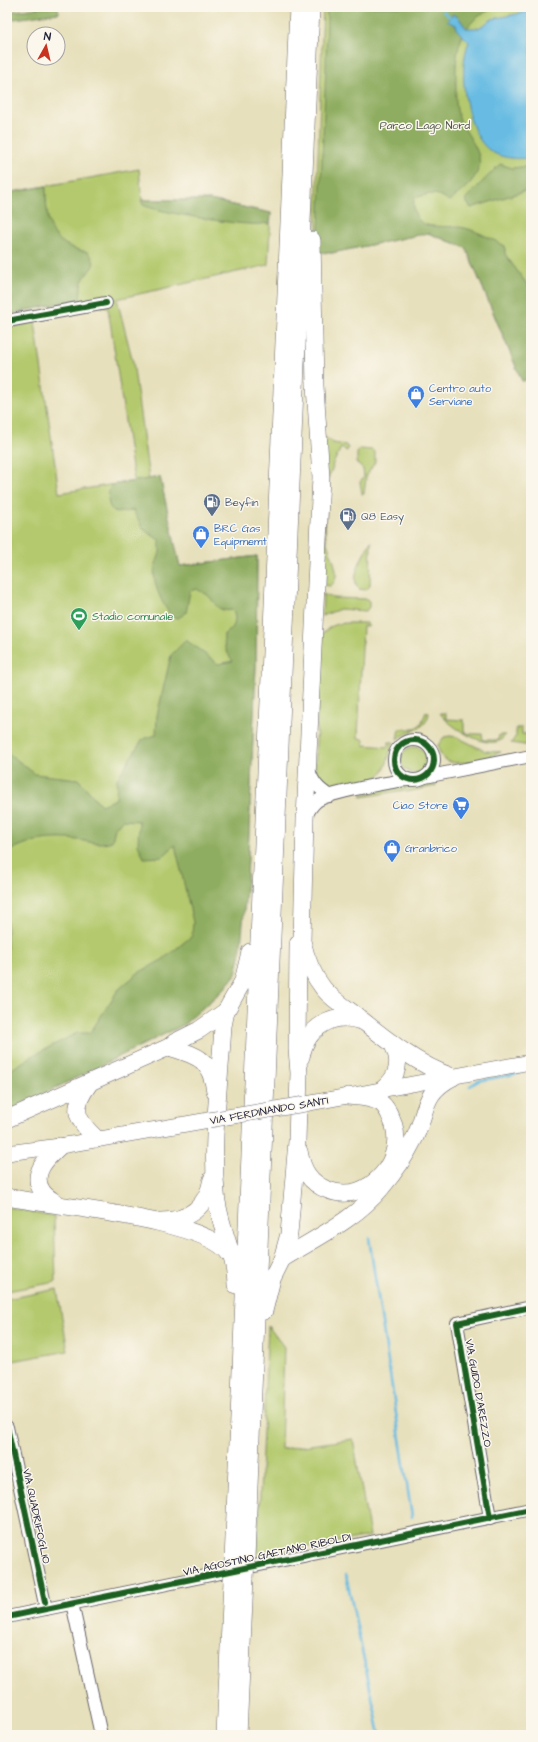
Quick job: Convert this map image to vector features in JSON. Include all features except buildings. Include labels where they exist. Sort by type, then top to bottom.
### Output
[{"type":"highway","points":[[239,1560],[242,1338],[298,7]]},
{"type":"highway","points":[[225,1735],[227,1693],[253,1398],[311,7]]},
{"type":"highway","points":[[253,1398],[266,1301],[272,1279],[282,1259],[289,1234],[297,1142],[299,1073],[297,1049],[297,965],[321,477],[315,386],[311,186],[316,56],[309,41]]},
{"type":"highway","points":[[302,880],[302,941],[305,956],[313,973],[324,989],[363,1022],[392,1043],[433,1070],[453,1077]]},
{"type":"highway","points":[[213,1114],[226,1011],[243,981],[248,965],[253,936],[259,926]]},
{"type":"highway","points":[[7,1119],[89,1084],[169,1047],[175,1042],[199,1030],[226,1011]]},
{"type":"highway","points":[[299,1073],[305,1044],[316,1028],[335,1018],[352,1018],[363,1022]]},
{"type":"highway","points":[[382,1090],[394,1079],[398,1069],[398,1056],[392,1043]]},
{"type":"highway","points":[[169,1047],[189,1053],[203,1061],[212,1075],[216,1192],[219,1217],[232,1259],[236,1280],[235,1325],[242,1338]]},
{"type":"highway","points":[[282,1259],[339,1226],[363,1207],[377,1192],[413,1142],[432,1093],[441,1084],[453,1077]]},
{"type":"highway","points":[[89,1084],[79,1098],[79,1119],[97,1139]]},
{"type":"highway","points":[[297,1142],[302,1167],[310,1179],[322,1188],[334,1193],[348,1193],[361,1190],[378,1180],[390,1163],[395,1152],[396,1137],[394,1124],[381,1103],[365,1098],[348,1096]]},
{"type":"highway","points":[[56,1203],[42,1191],[38,1178],[42,1164],[60,1146]]},
{"type":"highway","points":[[153,1221],[180,1219],[199,1208],[210,1190],[215,1165]]},
{"type":"highway","points":[[7,1197],[56,1203],[153,1221],[214,1241],[227,1250],[232,1259]]},
{"type":"highway","points":[[238,1580],[238,1735]]},
{"type":"highway","points":[[214,1735],[216,1710],[227,1693]]},
{"type":"main road","name":"VIA FERDINANDO SANTI","points":[[7,1153],[60,1146],[97,1139],[213,1114],[305,1104],[531,1062]]},
{"type":"street","points":[[7,321],[106,303]]},
{"type":"street","points":[[374,786],[386,774],[393,764],[394,754],[397,747],[410,740],[420,740],[427,744],[433,754],[434,759],[431,770],[425,777]]},
{"type":"street","points":[[305,819],[310,809],[317,801],[330,796],[374,786],[415,780],[531,756]]},
{"type":"street","points":[[434,759],[454,771]]},
{"type":"street","points":[[307,764],[313,781],[319,789],[330,796]]},
{"type":"street","points":[[393,764],[400,775],[409,780]]},
{"type":"street","name":"VIA GUIDO D'AREZZO","points":[[490,1518],[456,1323],[531,1307]]},
{"type":"street","name":"VIA QUADRIFOGLIO","points":[[7,1427],[46,1609]]},
{"type":"street","name":"VIA AGOSTINO GAETANO RIBOLDI","points":[[7,1617],[531,1509]]},
{"type":"street","points":[[72,1603],[101,1735]]},
{"type":"green space","points":[[43,7],[58,7],[59,13],[7,20],[7,12]]},
{"type":"green space","name":"Parco Lago Nord","points":[[323,7],[531,7],[531,379],[522,381],[466,248],[428,233],[332,253],[318,252],[316,219]]},
{"type":"green space","name":"Parco Lago Nord","points":[[327,7],[499,7],[486,12],[468,27],[462,36],[457,58],[457,110],[460,120],[478,154],[479,167],[477,172],[471,182],[449,201],[445,198],[432,194],[424,195],[414,198],[414,210],[417,218],[422,223],[437,226],[465,228],[505,246],[505,254],[531,290],[531,379],[522,381],[466,248],[428,233],[332,253],[318,252]]},
{"type":"green space","points":[[500,164],[512,168],[531,166],[531,189],[471,208],[467,203],[466,198]]},
{"type":"green space","points":[[139,169],[142,200],[210,200],[271,213],[268,265],[117,299],[133,362],[149,479],[160,477],[179,566],[257,556],[256,665],[247,879],[236,974],[224,989],[183,1025],[7,1110],[7,328],[35,322],[59,493],[134,481],[108,308],[80,299],[10,314],[7,295],[7,193]]},
{"type":"green space","points":[[46,186],[47,210],[52,230],[65,244],[75,249],[88,252],[92,257],[94,264],[82,282],[80,299],[10,314],[7,295],[7,193]]},
{"type":"green space","points":[[141,200],[210,200],[271,213],[270,225],[266,223],[244,224],[226,222],[166,212],[143,205]]},
{"type":"green space","points":[[325,437],[333,443],[346,445],[348,448],[347,451],[341,448],[329,476],[326,539],[336,570],[336,577],[330,586],[324,585]]},
{"type":"green space","points":[[360,449],[372,450],[375,452],[375,462],[366,477],[364,494],[362,494],[360,482],[364,477],[363,469],[357,464],[357,453]]},
{"type":"green space","points":[[160,477],[180,566],[257,556],[256,665],[247,879],[240,957],[236,974],[224,989],[183,1025],[17,1107],[7,1110],[7,1072],[34,1055],[77,1033],[90,1033],[118,990],[138,973],[162,960],[192,936],[193,922],[175,845],[162,857],[144,858],[138,845],[139,821],[122,820],[115,828],[112,841],[108,842],[99,843],[69,839],[41,840],[15,848],[7,853],[7,752],[35,774],[78,779],[101,805],[116,799],[117,779],[130,758],[143,739],[156,735],[157,716],[171,655],[186,640],[218,664],[233,661],[228,655],[224,642],[224,634],[233,627],[235,618],[233,610],[223,610],[219,608],[206,594],[197,589],[190,591],[186,613],[178,618],[172,617],[156,587],[154,573],[160,551],[159,540],[143,529],[133,510],[125,512],[114,511],[109,504],[108,498],[111,485]]},
{"type":"green space","points":[[371,541],[370,586],[366,590],[359,589],[355,579],[356,572]]},
{"type":"green space","points":[[323,594],[333,598],[367,599],[369,601],[369,607],[366,611],[340,609],[322,616]]},
{"type":"green space","points":[[367,623],[369,626],[363,626],[358,738],[364,739],[364,745],[388,747],[389,742],[394,742],[385,768],[378,777],[373,780],[330,787],[322,783],[315,772],[320,639],[328,628],[340,624]]},
{"type":"green space","points":[[426,712],[429,713],[427,719],[421,727],[397,739],[399,729],[415,729],[421,724]]},
{"type":"green space","points":[[440,713],[446,713],[446,719],[464,720],[464,731],[469,734],[482,734],[483,740],[498,740],[499,735],[505,735],[500,741],[482,741],[462,732],[445,719]]},
{"type":"green space","points":[[516,728],[522,728],[522,734],[531,734],[531,746],[511,743],[516,736]]},
{"type":"green space","points":[[444,737],[457,737],[485,751],[501,752],[474,761],[455,763],[447,760],[441,755],[438,745]]},
{"type":"green space","points":[[414,747],[423,751],[427,760],[423,769],[414,773],[405,769],[401,760],[405,751]]},
{"type":"green space","points":[[435,780],[436,786],[406,792],[404,790],[362,797],[361,795],[394,785],[409,785]]},
{"type":"green space","points":[[7,1207],[54,1216],[56,1282],[7,1291]]},
{"type":"green space","points":[[57,1289],[68,1351],[7,1362],[7,1299]]},
{"type":"green space","points":[[268,1326],[284,1347],[281,1449],[353,1439],[370,1536],[257,1556]]},
{"type":"water","points":[[531,11],[531,158],[511,158],[492,152],[483,144],[475,132],[466,101],[464,84],[465,54],[469,42],[458,31],[456,25],[447,21],[453,14],[459,18],[466,28],[479,28],[492,19]]},
{"type":"waterway","points":[[443,11],[450,17]]},
{"type":"waterway","points":[[470,1086],[478,1081],[520,1073]]},
{"type":"waterway","points":[[369,1238],[412,1517]]},
{"type":"waterway","points":[[346,1575],[380,1735]]},
{"type":"cycle path","points":[[7,321],[106,303]]},
{"type":"cycle path","points":[[418,740],[425,743],[431,749],[434,760],[433,768],[425,777],[418,780],[410,780],[403,777],[395,768],[394,756],[397,749],[406,741],[418,740]]},
{"type":"cycle path","points":[[490,1518],[457,1323],[531,1307]]},
{"type":"cycle path","points":[[7,1427],[45,1602]]},
{"type":"cycle path","points":[[7,1617],[531,1509]]},
{"type":"place","name":"Centro auto Serviane","points":[[416,409]]},
{"type":"place","name":"Beyfin","points":[[212,517]]},
{"type":"place","name":"Q8 Easy","points":[[348,531]]},
{"type":"place","name":"BRC Gas Equipmemt","points":[[201,549]]},
{"type":"place","name":"Stadio comunale","points":[[79,631]]},
{"type":"place","name":"Ciao Store","points":[[461,820]]},
{"type":"place","name":"Granbrico","points":[[392,863]]}]
